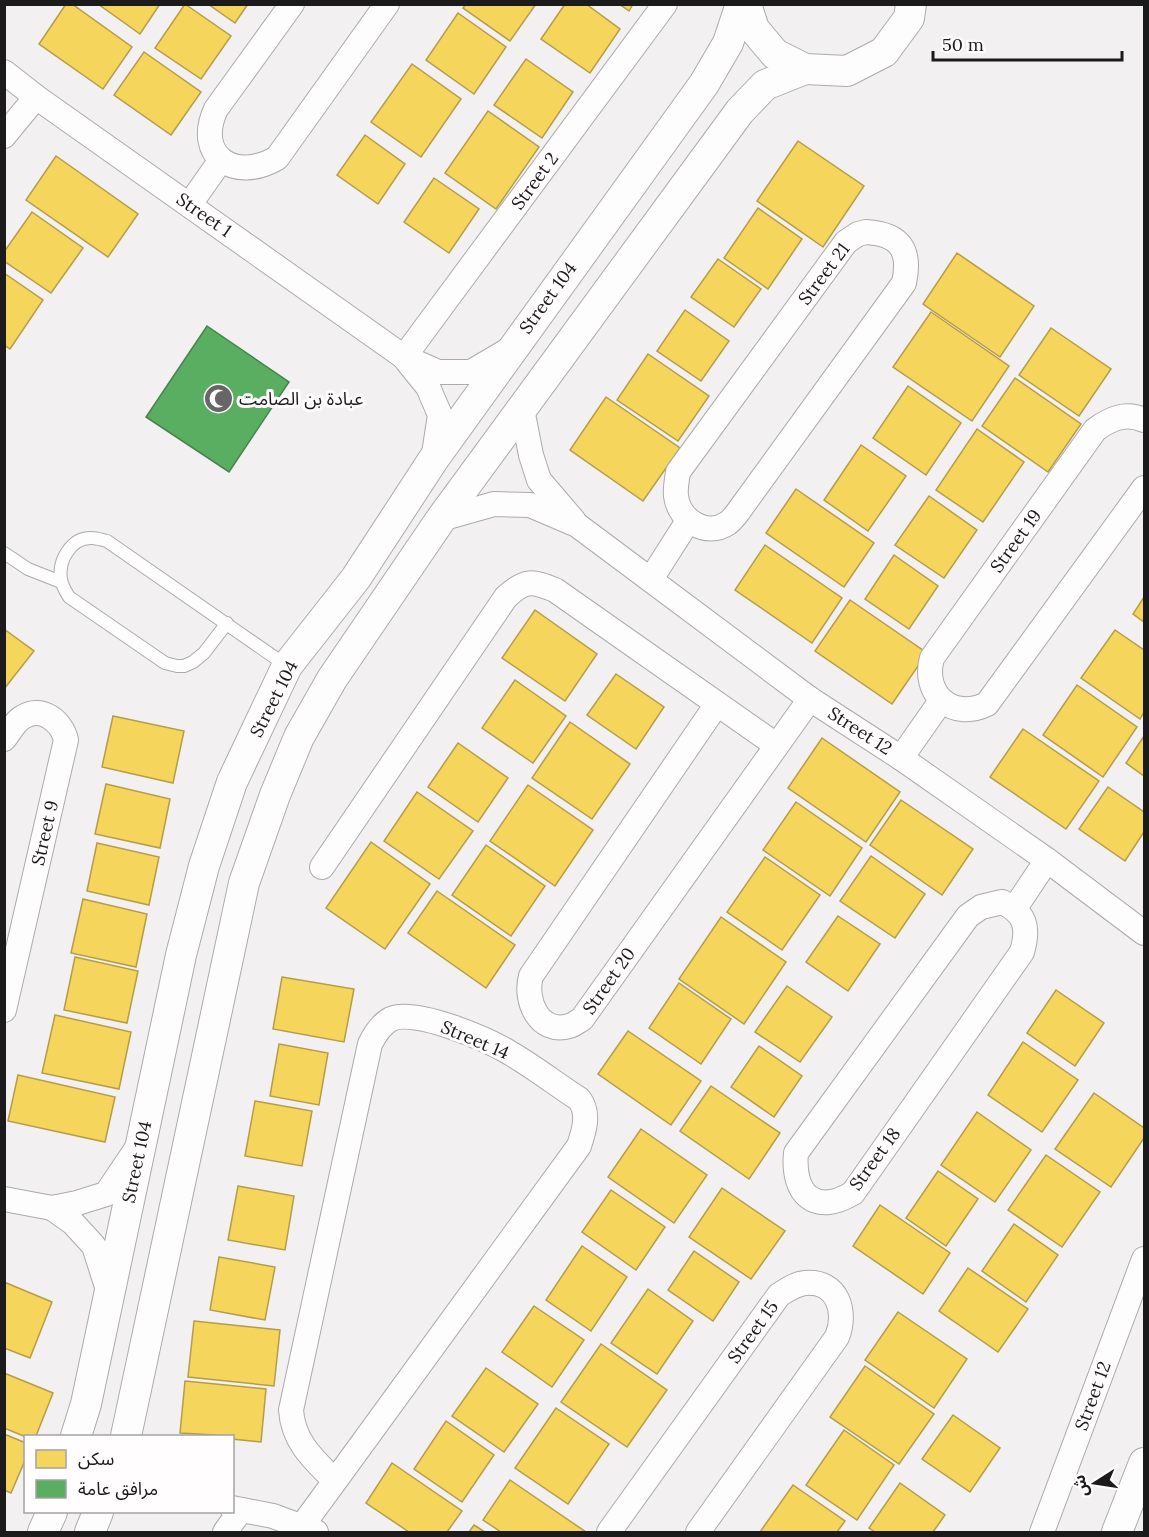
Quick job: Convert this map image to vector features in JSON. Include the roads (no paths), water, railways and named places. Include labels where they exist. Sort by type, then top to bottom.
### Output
[{"type":"street","points":[[292,4],[216,109],[210,121],[211,142],[221,160],[241,169],[266,164],[277,158],[387,4]]},
{"type":"street","name":"Street 2","points":[[404,357],[665,4]]},
{"type":"street","name":"Street 104","points":[[77,1435],[86,1404],[181,955],[204,866],[237,773],[287,666],[356,578],[433,460],[704,84],[728,43],[741,4]]},
{"type":"street","points":[[746,4],[754,28],[775,54],[805,69],[847,71],[884,52],[909,18],[911,4]]},
{"type":"street","points":[[127,1435],[244,883],[275,795],[299,737],[332,679],[441,519],[740,111],[765,85],[805,69]]},
{"type":"street","name":"Street 1","points":[[4,72],[404,357],[438,372],[471,372],[512,348]]},
{"type":"street","points":[[4,136],[36,97]]},
{"type":"street","points":[[190,204],[221,160]]},
{"type":"street","name":"Street 21","points":[[867,232],[879,232],[892,237],[907,256],[908,268],[904,283],[738,512],[728,523],[707,528],[688,522],[679,508],[676,497],[678,472],[846,242],[858,234],[867,232]]},
{"type":"street","name":"Street 1","points":[[404,357],[428,387],[440,414],[433,460]]},
{"type":"street","name":"Street 12","points":[[522,409],[531,455],[539,480],[577,525]]},
{"type":"street","name":"Street 19","points":[[941,701],[929,672],[932,658],[1095,430],[1106,422],[1128,414],[1144,420]]},
{"type":"street","points":[[902,758],[941,701],[957,709],[966,710],[977,709],[987,704],[1144,488]]},
{"type":"street","name":"Street 12","points":[[441,519],[494,504],[530,505],[577,525],[810,699],[902,758],[1142,926]]},
{"type":"street","points":[[651,579],[688,522]]},
{"type":"street","points":[[322,867],[506,597],[527,582],[555,590],[776,745]]},
{"type":"street","name":"Street 20","points":[[717,705],[531,976],[528,987],[529,999],[540,1019],[558,1027],[568,1026],[582,1019],[810,699]]},
{"type":"street","name":"Street 9","points":[[4,739],[20,718],[37,714],[53,718],[64,730],[66,740],[4,1010]]},
{"type":"street","points":[[237,773],[241,783],[253,792],[261,795],[275,795]]},
{"type":"street","points":[[1015,908],[1047,860]]},
{"type":"street","name":"Street 18","points":[[1002,902],[1015,908],[1021,915],[1024,925],[1025,943],[1009,972],[853,1193],[841,1200],[829,1203],[819,1203],[810,1199],[801,1191],[797,1181],[794,1168],[796,1153],[968,916],[992,903],[1002,902]]},
{"type":"street","points":[[181,955],[190,951],[208,951],[221,962],[225,969]]},
{"type":"street","name":"Street 14","points":[[309,1530],[336,1481],[579,1146],[583,1134],[585,1111],[579,1099],[509,1052],[474,1036],[424,1018],[410,1016],[391,1019],[384,1024],[370,1044],[291,1410],[293,1428],[306,1451],[336,1481]]},
{"type":"street","points":[[52,1208],[106,1194],[142,1141]]},
{"type":"street","points":[[4,1199],[52,1208],[73,1223],[94,1246],[109,1293]]},
{"type":"street","name":"Street 12","points":[[1042,1533],[1144,1259]]},
{"type":"street","name":"Street 15","points":[[609,1533],[779,1295],[793,1286],[805,1283],[817,1284],[832,1291],[843,1315],[837,1337],[698,1533]]},
{"type":"street","points":[[1117,1533],[1144,1462]]},
{"type":"street","points":[[225,1533],[237,1509],[273,1516],[309,1530]]},
{"type":"street","points":[[43,1533],[52,1513]]},
{"type":"lane","points":[[226,623],[204,653],[193,662],[184,666],[165,663],[69,597],[61,582],[60,569],[63,556],[80,540],[90,538],[107,542],[226,623],[287,666]]},
{"type":"lane","points":[[4,553],[28,569],[61,582]]},
{"type":"place","name":"عبادة بن الصامت","points":[[218,399]]}]
